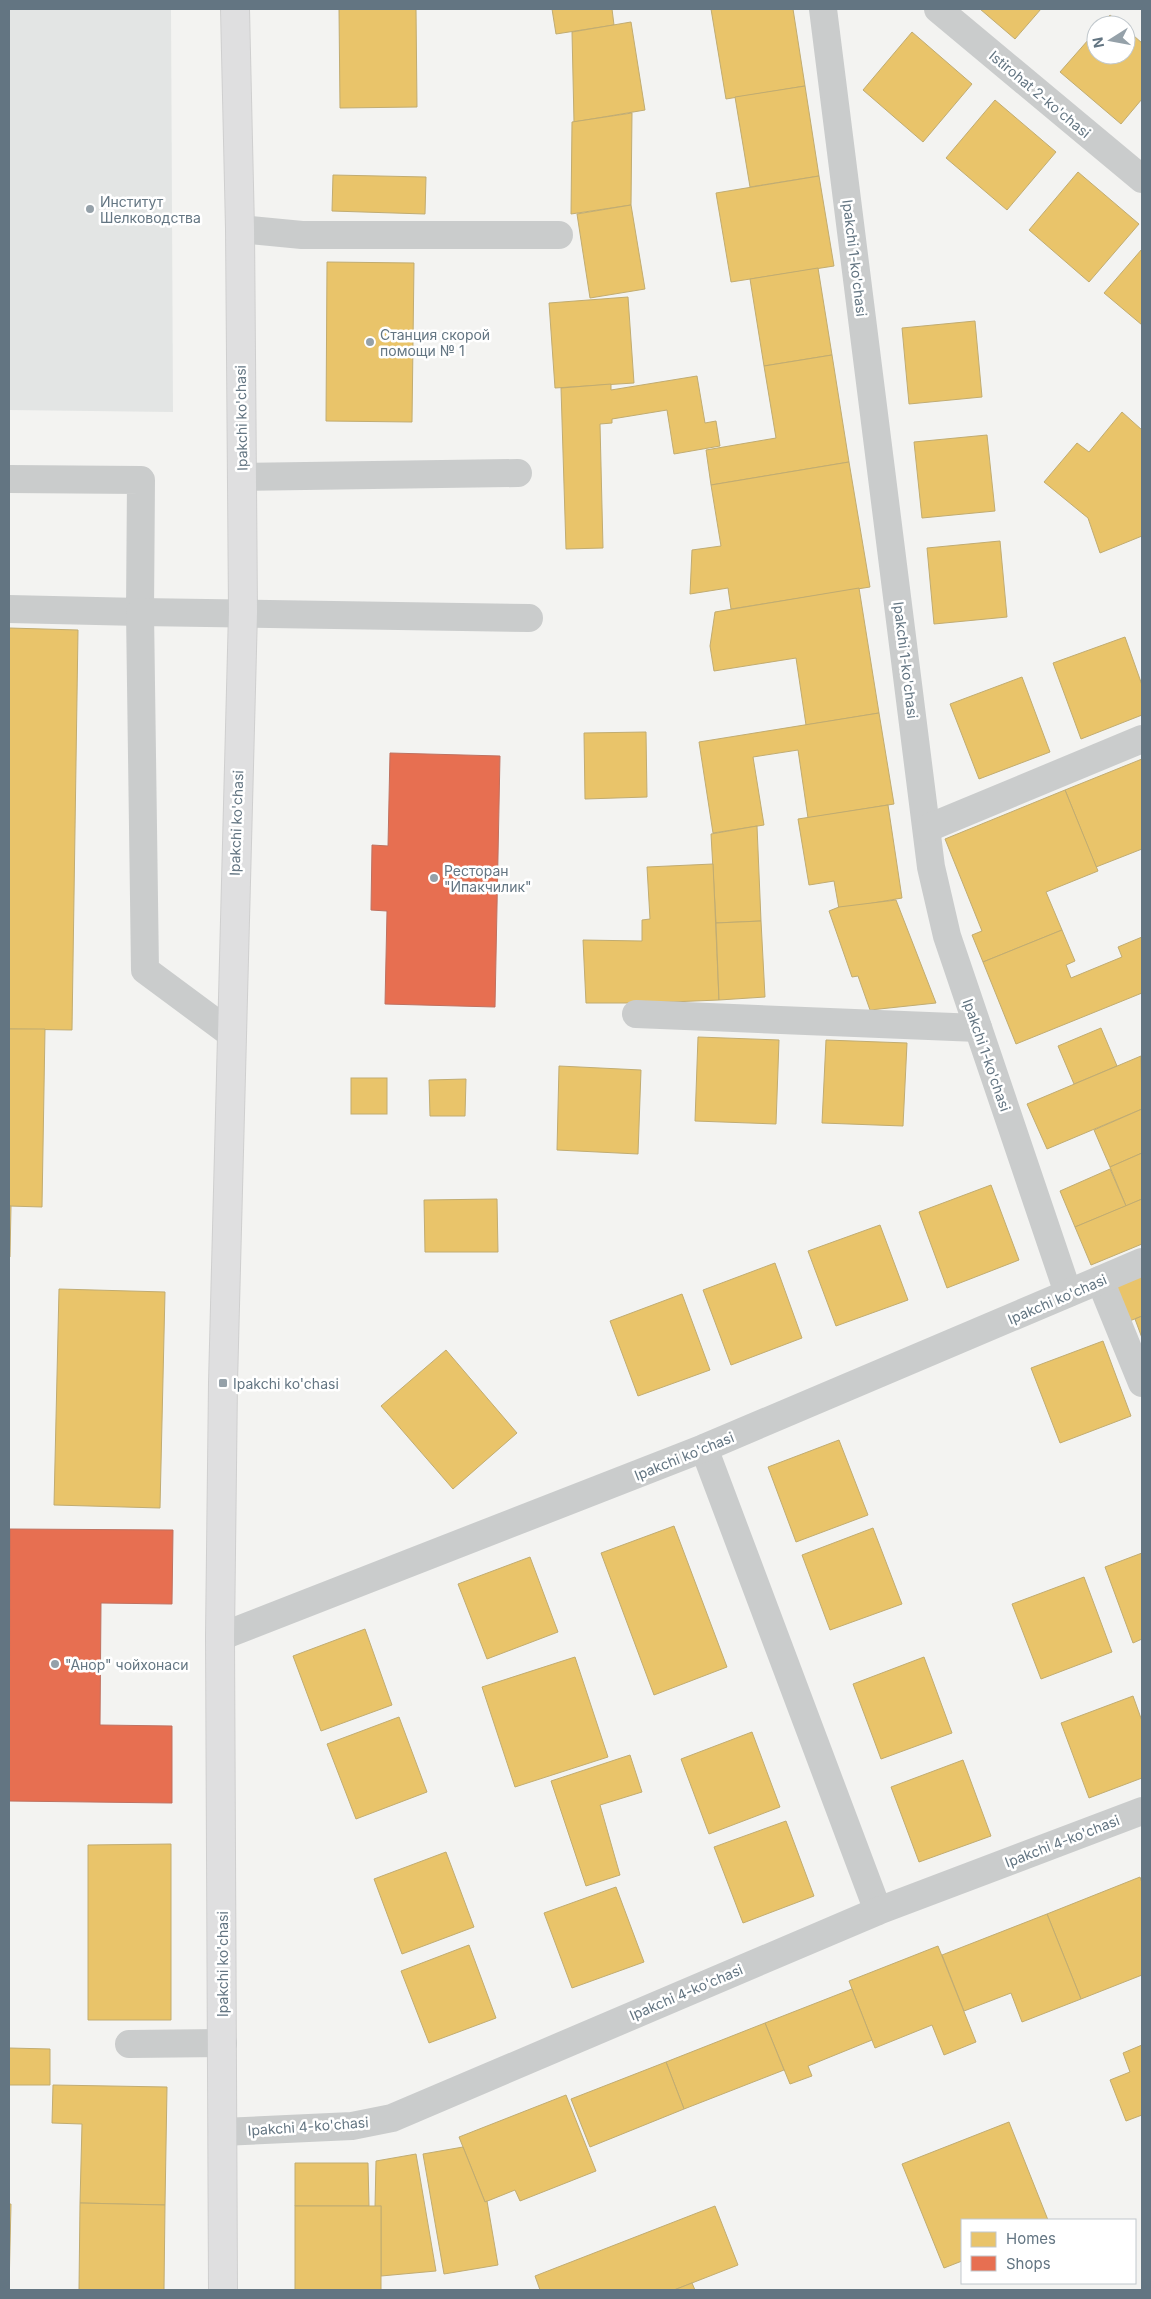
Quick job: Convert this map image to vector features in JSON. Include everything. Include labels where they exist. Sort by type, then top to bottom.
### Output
[{"type":"main road","name":"Ipakchi ko'chasi","points":[[223,2290],[220,1637],[223,1383],[230,1032],[243,612],[240,229],[235,9]]},
{"type":"street","name":"Ipakchi 1-ko'chasi","points":[[823,9],[928,828],[931,867],[947,936],[1068,1294]]},
{"type":"street","name":"Istirohat 2-ko'chasi","points":[[938,9],[1142,179]]},
{"type":"street","points":[[240,229],[302,235],[559,235]]},
{"type":"street","points":[[242,476],[518,473]]},
{"type":"street","points":[[9,479],[141,480],[140,612],[145,970],[230,1032]]},
{"type":"street","points":[[9,609],[529,618]]},
{"type":"street","points":[[928,828],[1142,739]]},
{"type":"street","points":[[636,1014],[978,1028]]},
{"type":"street","name":"Ipakchi ko'chasi","points":[[220,1637],[704,1448],[1142,1262]]},
{"type":"street","points":[[1100,1280],[1142,1382]]},
{"type":"street","points":[[704,1448],[878,1911]]},
{"type":"street","name":"Ipakchi 4-ko'chasi","points":[[222,2132],[352,2126],[392,2118],[878,1911],[1142,1811]]},
{"type":"street","points":[[129,2044],[223,2043]]},
{"type":"shaded area","name":"Институт Шелководства","points":[[9,9],[171,9],[173,412],[9,410]]},
{"type":"building: Homes","points":[[339,9],[416,9],[417,107],[340,108]]},
{"type":"building: Homes","points":[[552,9],[612,9],[614,25],[556,34]]},
{"type":"building: Homes","points":[[711,9],[793,9],[805,86],[726,99]]},
{"type":"building: Homes","points":[[980,9],[1041,9],[1015,39]]},
{"type":"building: Homes","points":[[631,22],[645,110],[574,122],[572,32]]},
{"type":"building: Homes","points":[[912,32],[972,84],[923,142],[863,90]]},
{"type":"building: Homes","points":[[1136,38],[1142,43],[1142,99],[1121,124],[1060,72],[1086,42],[1086,65],[1136,65]]},
{"type":"building: Homes","points":[[805,86],[819,176],[750,187],[735,97]]},
{"type":"building: Homes","points":[[995,100],[1056,152],[1007,210],[946,158]]},
{"type":"building: Homes","points":[[632,113],[631,205],[571,214],[572,122]]},
{"type":"building: Homes","points":[[1078,172],[1139,224],[1089,282],[1029,230]]},
{"type":"building: Homes","points":[[333,175],[426,177],[425,214],[332,211]]},
{"type":"building: Homes","points":[[819,176],[834,266],[731,282],[716,193]]},
{"type":"building: Homes","points":[[631,205],[645,289],[590,298],[577,214]]},
{"type":"building: Homes","points":[[1142,249],[1142,325],[1104,293]]},
{"type":"building: Homes","name":"Станция скорой помощи № 1","points":[[327,262],[414,263],[412,422],[326,421]]},
{"type":"building: Homes","points":[[818,268],[832,355],[764,366],[750,279]]},
{"type":"building: Homes","points":[[628,297],[634,383],[555,388],[549,303]]},
{"type":"building: Homes","points":[[975,321],[982,397],[909,404],[902,328]]},
{"type":"building: Homes","points":[[832,355],[849,462],[711,485],[706,450],[776,438],[764,366]]},
{"type":"building: Homes","points":[[697,376],[705,423],[716,421],[720,446],[674,454],[667,410],[612,419],[612,423],[600,424],[603,548],[566,549],[561,388],[611,384],[611,390]]},
{"type":"building: Homes","points":[[1122,412],[1142,430],[1142,536],[1100,553],[1088,518],[1044,482],[1077,443],[1089,452]]},
{"type":"building: Homes","points":[[987,435],[995,511],[922,518],[914,442]]},
{"type":"building: Homes","points":[[849,462],[870,587],[731,609],[728,588],[690,594],[692,550],[721,546],[711,485]]},
{"type":"building: Homes","points":[[1000,541],[1007,617],[934,624],[927,548]]},
{"type":"building: Homes","points":[[859,588],[879,713],[806,725],[796,658],[714,671],[710,646],[715,612]]},
{"type":"building: Homes","points":[[9,628],[78,630],[72,1030],[9,1029]]},
{"type":"building: Homes","points":[[1125,637],[1142,685],[1142,715],[1081,739],[1053,663]]},
{"type":"building: Homes","points":[[1022,677],[1050,752],[979,779],[950,704]]},
{"type":"building: Homes","points":[[879,713],[894,804],[808,818],[798,750],[753,757],[764,825],[713,833],[699,742]]},
{"type":"building: Homes","points":[[646,732],[647,797],[585,799],[584,733]]},
{"type":"building: Homes","points":[[1142,759],[1142,849],[1096,867],[1065,790]]},
{"type":"building: Homes","points":[[1065,790],[1098,871],[1046,892],[1062,930],[983,962],[972,935],[982,931],[945,839]]},
{"type":"building: Homes","points":[[888,805],[902,898],[839,909],[834,881],[809,885],[798,819]]},
{"type":"building: Homes","points":[[757,826],[761,921],[716,923],[711,834]]},
{"type":"building: Homes","points":[[713,864],[719,1000],[586,1003],[583,940],[642,941],[642,920],[650,919],[647,867]]},
{"type":"building: Homes","points":[[896,900],[936,1003],[870,1010],[858,976],[852,977],[829,911],[839,907]]},
{"type":"building: Homes","points":[[761,921],[765,997],[719,1000],[716,923]]},
{"type":"building: Homes","points":[[1062,930],[1075,961],[1066,965],[1071,978],[1122,957],[1118,947],[1142,937],[1142,993],[1016,1044],[983,962]]},
{"type":"building: Homes","points":[[1101,1028],[1117,1066],[1074,1084],[1058,1046]]},
{"type":"building: Homes","points":[[9,1029],[45,1029],[42,1207],[9,1206]]},
{"type":"building: Homes","points":[[698,1037],[779,1040],[776,1124],[695,1121]]},
{"type":"building: Homes","points":[[826,1040],[907,1043],[903,1126],[822,1123]]},
{"type":"building: Homes","points":[[1141,1056],[1142,1109],[1047,1149],[1027,1104]]},
{"type":"building: Homes","points":[[559,1066],[641,1070],[638,1154],[557,1150]]},
{"type":"building: Homes","points":[[351,1078],[387,1078],[387,1114],[351,1114]]},
{"type":"building: Homes","points":[[466,1079],[465,1116],[430,1116],[429,1080]]},
{"type":"building: Homes","points":[[1142,1109],[1142,1153],[1110,1167],[1094,1130]]},
{"type":"building: Homes","points":[[1142,1153],[1142,1199],[1126,1206],[1110,1167]]},
{"type":"building: Homes","points":[[1110,1169],[1126,1206],[1075,1227],[1060,1191]]},
{"type":"building: Homes","points":[[991,1185],[1019,1260],[947,1288],[919,1212]]},
{"type":"building: Homes","points":[[497,1199],[498,1252],[425,1252],[424,1200]]},
{"type":"building: Homes","points":[[1142,1199],[1142,1244],[1091,1265],[1075,1227]]},
{"type":"building: Homes","points":[[9,1206],[11,1206],[10,1257],[9,1257]]},
{"type":"building: Homes","points":[[880,1225],[908,1300],[836,1326],[808,1251]]},
{"type":"building: Homes","points":[[775,1263],[802,1338],[731,1365],[703,1290]]},
{"type":"building: Homes","points":[[1142,1275],[1142,1316],[1127,1322],[1113,1287]]},
{"type":"building: Homes","points":[[59,1289],[165,1292],[160,1508],[54,1505]]},
{"type":"building: Homes","points":[[682,1294],[710,1370],[638,1396],[610,1321]]},
{"type":"building: Homes","points":[[1142,1316],[1142,1338],[1135,1319]]},
{"type":"building: Homes","points":[[1103,1341],[1131,1416],[1060,1443],[1031,1368]]},
{"type":"building: Homes","points":[[446,1350],[517,1433],[453,1489],[381,1406]]},
{"type":"building: Homes","points":[[839,1440],[868,1515],[796,1542],[768,1467]]},
{"type":"building: Homes","points":[[674,1526],[727,1667],[654,1695],[601,1553]]},
{"type":"building: Homes","points":[[873,1528],[902,1604],[830,1630],[802,1555]]},
{"type":"building: Homes","points":[[1142,1553],[1142,1639],[1133,1643],[1105,1567]]},
{"type":"building: Homes","points":[[530,1557],[558,1632],[487,1659],[458,1584]]},
{"type":"building: Homes","points":[[1084,1577],[1112,1652],[1041,1679],[1012,1604]]},
{"type":"building: Homes","points":[[365,1629],[392,1705],[321,1731],[293,1656]]},
{"type":"building: Homes","points":[[575,1657],[608,1757],[515,1787],[482,1687]]},
{"type":"building: Homes","points":[[924,1657],[952,1733],[881,1759],[853,1684]]},
{"type":"building: Homes","points":[[1133,1696],[1142,1721],[1142,1778],[1089,1798],[1061,1723]]},
{"type":"building: Homes","points":[[399,1717],[427,1792],[356,1819],[327,1744]]},
{"type":"building: Homes","points":[[752,1732],[780,1807],[709,1834],[681,1759]]},
{"type":"building: Homes","points":[[630,1755],[642,1792],[600,1805],[620,1875],[586,1886],[551,1781]]},
{"type":"building: Homes","points":[[963,1760],[991,1836],[919,1862],[891,1787]]},
{"type":"building: Homes","points":[[786,1821],[814,1896],[743,1923],[714,1847]]},
{"type":"building: Homes","points":[[171,1844],[171,2020],[88,2020],[88,1845]]},
{"type":"building: Homes","points":[[446,1852],[474,1927],[402,1954],[374,1879]]},
{"type":"building: Homes","points":[[1140,1877],[1142,1883],[1142,1975],[1081,1999],[1047,1914]]},
{"type":"building: Homes","points":[[616,1887],[644,1962],[572,1988],[544,1913]]},
{"type":"building: Homes","points":[[1047,1914],[1081,1999],[1022,2022],[1011,1993],[964,2011],[942,1955]]},
{"type":"building: Homes","points":[[469,1945],[496,2018],[429,2043],[401,1971]]},
{"type":"building: Homes","points":[[938,1946],[976,2042],[944,2055],[932,2025],[875,2048],[849,1981]]},
{"type":"building: Homes","points":[[852,1989],[872,2040],[808,2066],[812,2076],[790,2084],[765,2023]]},
{"type":"building: Homes","points":[[765,2023],[784,2070],[684,2109],[666,2062]]},
{"type":"building: Homes","points":[[1142,2045],[1142,2115],[1126,2121],[1110,2080],[1130,2072],[1123,2053]]},
{"type":"building: Homes","points":[[9,2048],[50,2049],[50,2085],[9,2085]]},
{"type":"building: Homes","points":[[666,2062],[684,2109],[590,2147],[571,2099]]},
{"type":"building: Homes","points":[[53,2085],[167,2087],[165,2205],[80,2203],[82,2124],[52,2123]]},
{"type":"building: Homes","points":[[566,2095],[596,2171],[520,2201],[515,2190],[485,2202],[459,2137]]},
{"type":"building: Homes","points":[[1009,2122],[1048,2219],[961,2219],[961,2261],[944,2268],[902,2164]]},
{"type":"building: Homes","points":[[463,2147],[485,2202],[487,2201],[498,2265],[444,2274],[423,2154]]},
{"type":"building: Homes","points":[[416,2154],[436,2271],[381,2276],[381,2206],[375,2207],[376,2161]]},
{"type":"building: Homes","points":[[295,2163],[368,2163],[369,2206],[295,2206]]},
{"type":"building: Homes","points":[[80,2203],[165,2205],[164,2290],[79,2290]]},
{"type":"building: Homes","points":[[9,2204],[11,2204],[9,2290]]},
{"type":"building: Homes","points":[[295,2206],[381,2206],[381,2290],[295,2290]]},
{"type":"building: Homes","points":[[715,2206],[738,2265],[674,2290],[540,2290],[535,2276]]},
{"type":"building: Homes","points":[[692,2283],[695,2290],[674,2290]]},
{"type":"building: Shops","name":"Ресторан \"Ипакчилик\"","points":[[390,753],[500,756],[495,1007],[385,1004],[387,911],[371,910],[372,845],[388,846]]},
{"type":"building: Shops","name":"\"Анор\" чойхонаси","points":[[10,1529],[173,1530],[172,1604],[101,1603],[100,1725],[172,1726],[172,1803],[9,1801]]},
{"type":"place","name":"Институт Шелководства","points":[[90,209]]},
{"type":"place","name":"Станция скорой помощи № 1","points":[[370,342]]},
{"type":"place","name":"Ресторан \"Ипакчилик\"","points":[[434,878]]},
{"type":"place","name":"Ipakchi ko'chasi","points":[[223,1383]]},
{"type":"place","name":"\"Анор\" чойхонаси","points":[[55,1664]]}]
